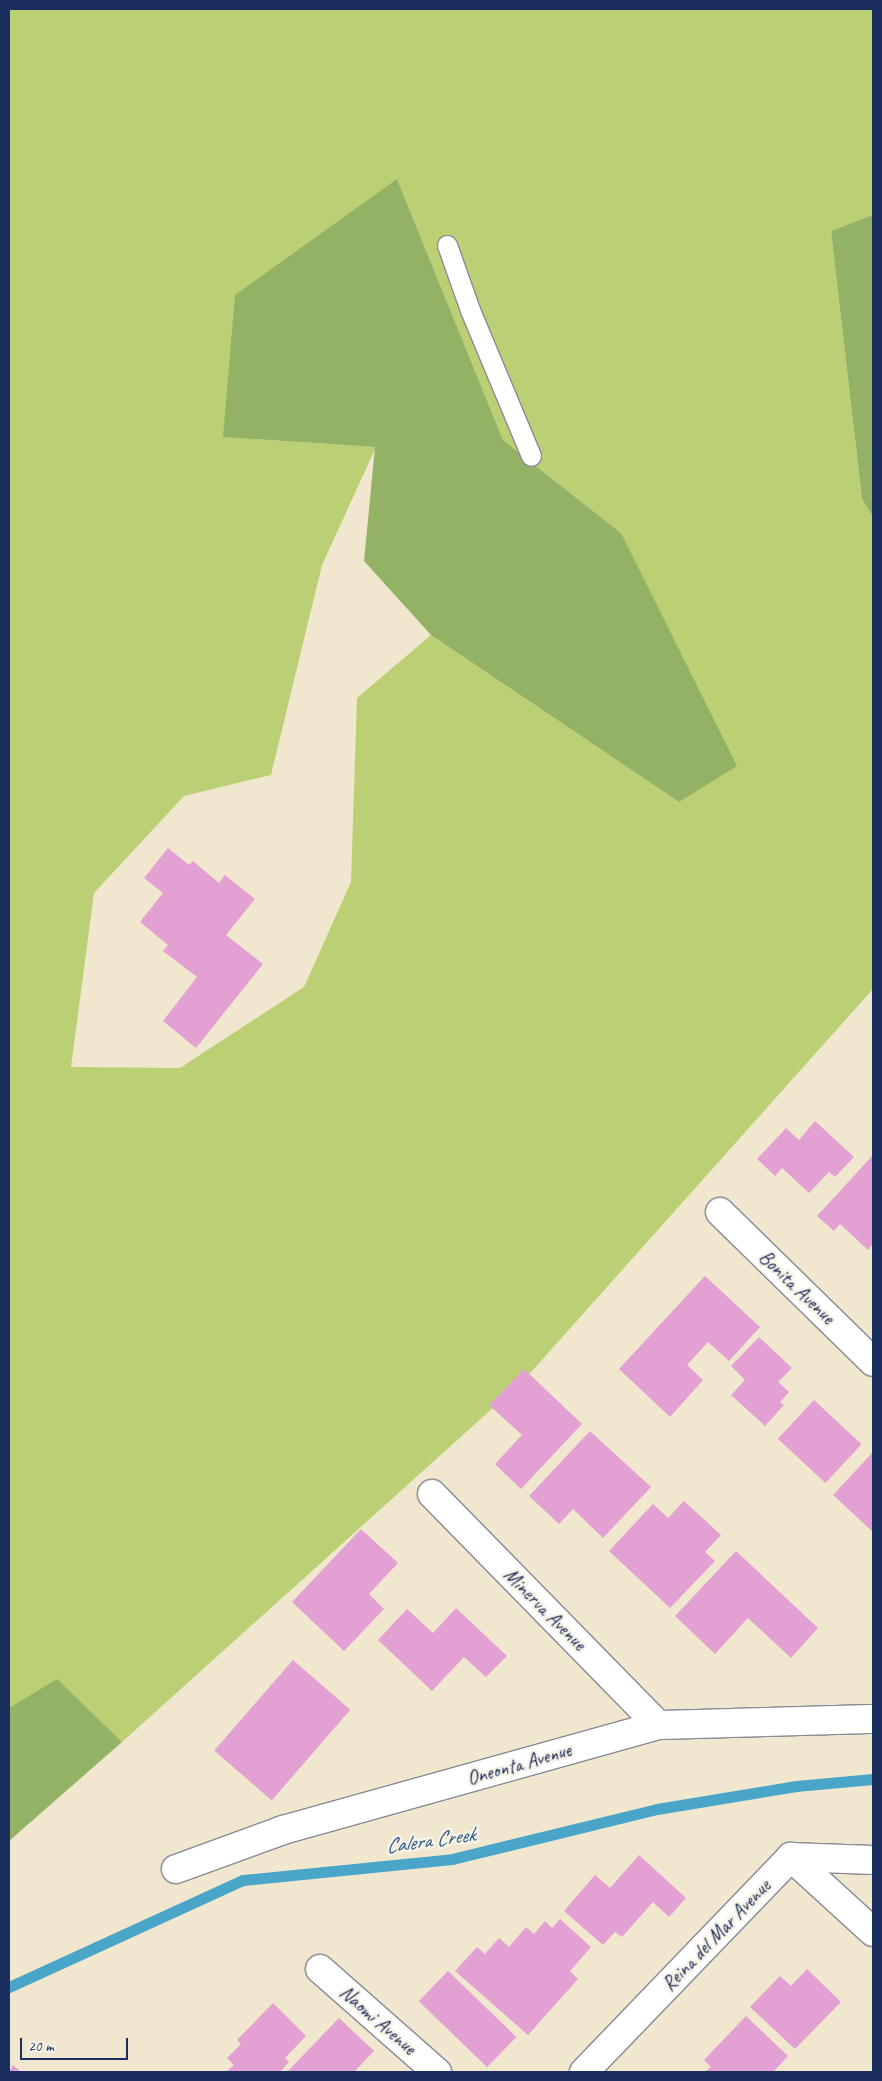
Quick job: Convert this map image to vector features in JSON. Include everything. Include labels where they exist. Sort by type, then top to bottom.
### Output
[{"type":"street","name":"Bonita Avenue","points":[[720,1212],[873,1362]]},
{"type":"street","name":"Minerva Avenue","points":[[432,1494],[658,1725]]},
{"type":"street","name":"Oneonta Avenue","points":[[176,1868],[283,1830],[658,1725],[873,1719]]},
{"type":"street","points":[[791,1857],[873,1860]]},
{"type":"street","points":[[791,1857],[873,1932]]},
{"type":"street","name":"Reina del Mar Avenue","points":[[584,2072],[791,1857]]},
{"type":"street","name":"Naomi Avenue","points":[[320,1969],[437,2072]]},
{"type":"lane","points":[[447,245],[474,319],[531,456]]},
{"type":"green space","points":[[9,9],[873,9],[873,215],[831,231],[862,499],[873,517],[873,989],[524,1380],[122,1742],[57,1680],[9,1708]],"holes":[[[397,179],[503,440],[621,533],[679,802],[431,635],[357,698],[351,882],[304,987],[180,1068],[71,1067],[94,893],[184,796],[271,775],[322,565],[376,447],[224,437]]]},
{"type":"green space","points":[[397,179],[503,440],[621,533],[737,766],[679,802],[431,635],[364,561],[375,447],[223,437],[235,295]]},
{"type":"green space","points":[[873,215],[873,517],[862,499],[831,231]]},
{"type":"green space","points":[[57,1679],[122,1742],[9,1841],[9,1708]]},
{"type":"building","points":[[168,848],[189,865],[193,861],[219,883],[225,875],[255,899],[226,935],[263,964],[196,1048],[163,1021],[197,977],[163,951],[168,945],[140,922],[163,893],[144,878]]},
{"type":"building","points":[[815,1121],[854,1157],[835,1177],[829,1172],[809,1193],[782,1168],[775,1176],[757,1159],[786,1128],[799,1140]]},
{"type":"building","points":[[873,1155],[873,1244],[868,1250],[840,1224],[834,1231],[817,1216]]},
{"type":"building","points":[[705,1276],[760,1327],[729,1361],[708,1342],[687,1365],[703,1380],[670,1417],[619,1369]]},
{"type":"building","points":[[759,1337],[792,1368],[778,1382],[789,1392],[780,1402],[784,1405],[765,1426],[731,1395],[745,1380],[731,1366]]},
{"type":"building","points":[[524,1369],[582,1424],[521,1489],[495,1464],[522,1435],[489,1405]]},
{"type":"building","points":[[814,1400],[862,1444],[825,1483],[778,1439]]},
{"type":"building","points":[[590,1431],[651,1487],[603,1538],[573,1509],[559,1524],[529,1496]]},
{"type":"building","points":[[873,1452],[873,1532],[833,1495]]},
{"type":"building","points":[[684,1501],[721,1535],[705,1552],[715,1561],[670,1608],[609,1551],[653,1504],[668,1518]]},
{"type":"building","points":[[361,1529],[398,1563],[369,1594],[384,1609],[344,1651],[292,1602]]},
{"type":"building","points":[[736,1551],[818,1628],[791,1658],[748,1618],[715,1654],[675,1616]]},
{"type":"building","points":[[456,1608],[507,1656],[486,1677],[464,1657],[432,1691],[378,1640],[407,1609],[433,1633]]},
{"type":"building","points":[[293,1660],[350,1710],[272,1800],[214,1751]]},
{"type":"building","points":[[639,1855],[686,1898],[669,1917],[653,1902],[622,1937],[615,1932],[603,1945],[564,1911],[595,1875],[610,1888]]},
{"type":"building","points":[[560,1919],[591,1947],[570,1971],[578,1979],[528,2035],[455,1971],[477,1947],[485,1954],[499,1938],[509,1947],[526,1927],[534,1934],[545,1921],[552,1928]]},
{"type":"building","points":[[807,1969],[841,2002],[795,2049],[750,2007],[780,1976],[791,1986]]},
{"type":"building","points":[[448,1971],[516,2037],[487,2067],[419,2001]]},
{"type":"building","points":[[273,2003],[306,2036],[285,2058],[289,2062],[280,2072],[226,2072],[234,2065],[227,2058],[241,2044],[237,2040]]},
{"type":"building","points":[[746,2016],[788,2056],[773,2072],[705,2072],[711,2067],[704,2060]]},
{"type":"building","points":[[339,2018],[374,2051],[354,2072],[287,2072]]},
{"type":"building","points":[[13,2065],[21,2072],[9,2072]]},
{"type":"waterway","name":"Calera Creek","points":[[9,1987],[243,1880],[452,1859],[657,1809],[796,1786],[873,1779]]}]
